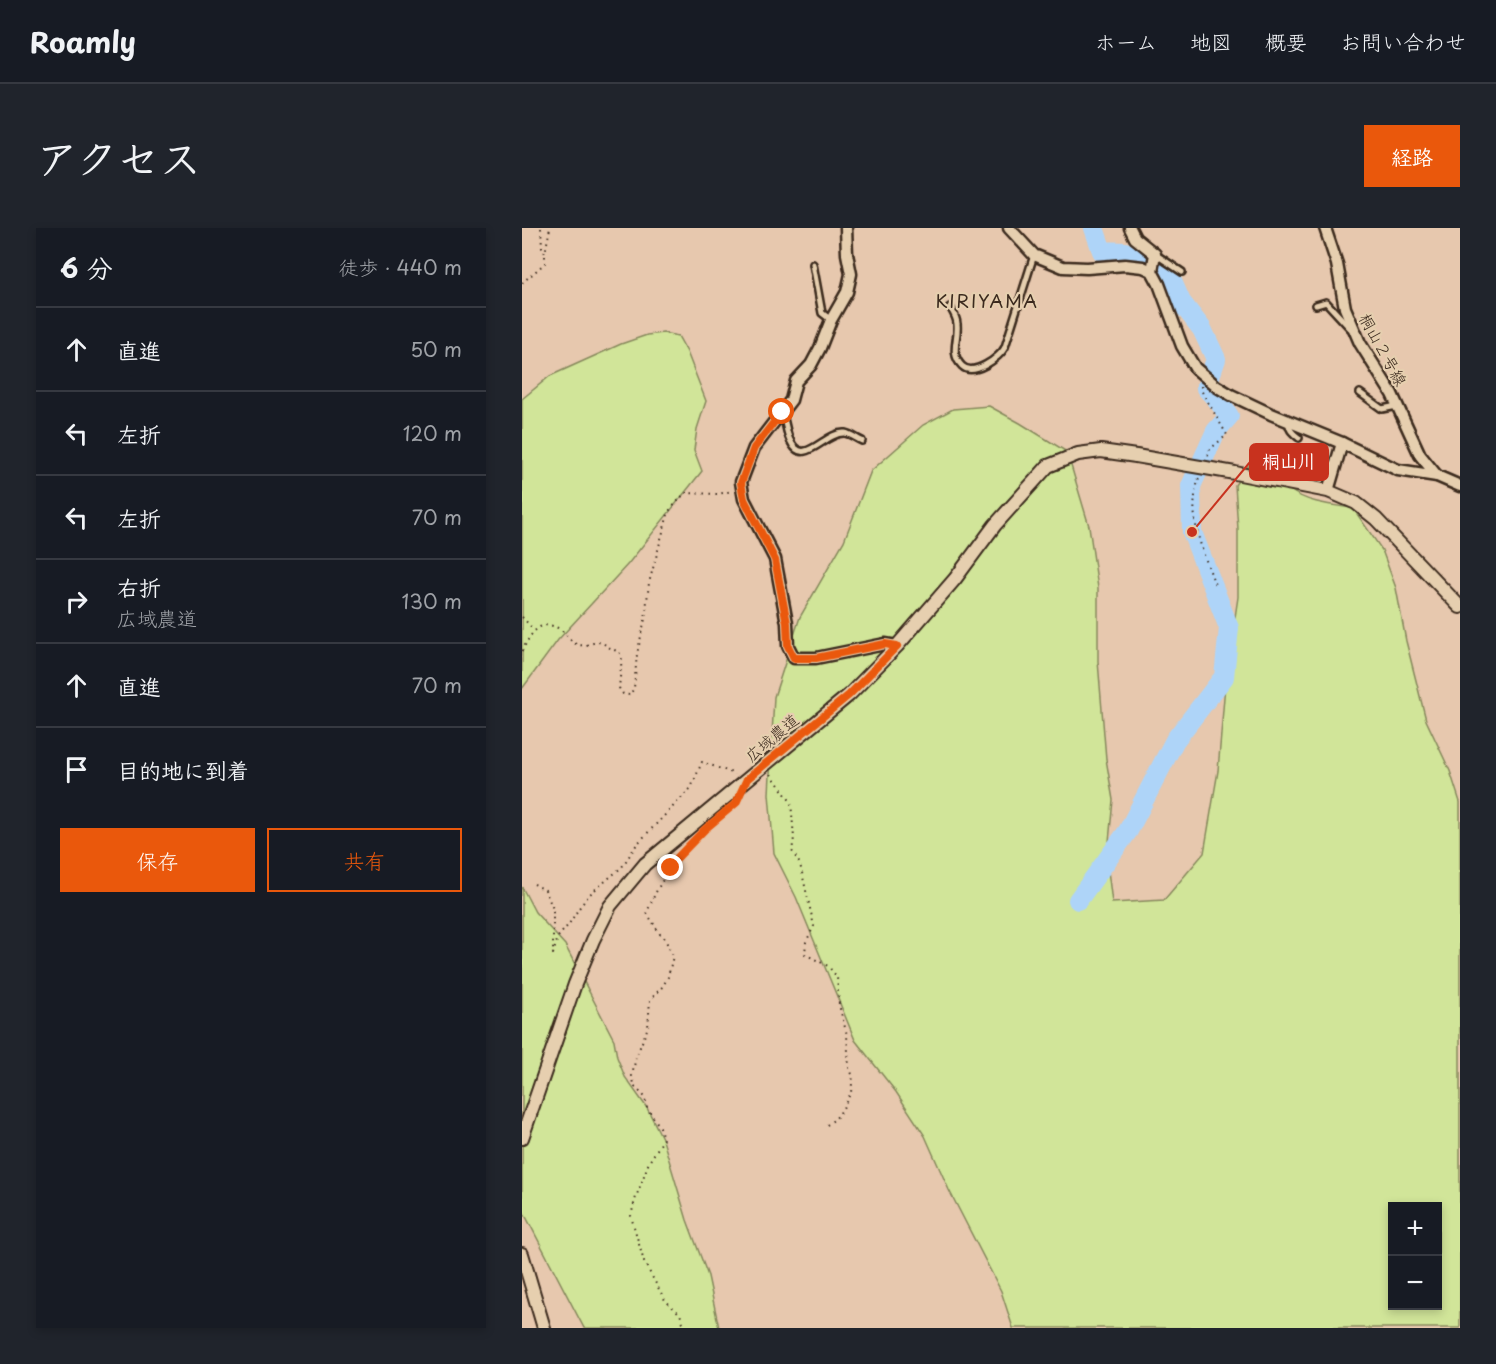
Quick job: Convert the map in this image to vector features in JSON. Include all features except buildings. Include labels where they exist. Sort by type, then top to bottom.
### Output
[{"type":"street","points":[[846,228],[850,284],[831,320],[820,348],[811,364],[796,381],[791,400],[754,448],[741,483],[744,499],[775,560],[787,623],[788,646],[794,658],[816,658],[885,644],[897,646]]},
{"type":"street","points":[[1009,228],[1034,255],[1063,267],[1088,268],[1125,265],[1143,267],[1152,271],[1182,346],[1201,374],[1231,395],[1398,470],[1437,476],[1460,486]]},
{"type":"street","points":[[1130,228],[1135,238],[1155,254],[1152,271]]},
{"type":"street","name":"桐山２号線","points":[[1324,228],[1337,264],[1345,308],[1353,328],[1398,406],[1420,455],[1437,476]]},
{"type":"street","points":[[1328,491],[1342,443]]},
{"type":"street","name":"広域農道","points":[[522,1138],[576,984],[593,940],[610,906],[645,864],[849,695],[897,646],[955,579],[995,525],[1048,466],[1078,454],[1101,451],[1234,472],[1328,491],[1356,502],[1376,519],[1460,607]]},
{"type":"street","points":[[522,1254],[544,1328]]},
{"type":"lane","points":[[1155,254],[1182,272]]},
{"type":"lane","points":[[950,306],[958,325],[955,354],[963,367],[969,369],[994,362],[1005,347],[1034,255]]},
{"type":"lane","points":[[813,264],[822,313],[831,320]]},
{"type":"lane","points":[[1316,305],[1326,302],[1349,328],[1353,328]]},
{"type":"lane","points":[[1360,393],[1382,409],[1398,406]]},
{"type":"lane","points":[[782,412],[790,440],[798,450],[811,451],[832,435],[846,433],[862,441]]},
{"type":"lane","points":[[1289,422],[1288,427],[1299,438]]},
{"type":"path","points":[[541,228],[542,247],[546,253]]},
{"type":"path","points":[[522,283],[545,262],[550,228]]},
{"type":"path","points":[[522,651],[534,630],[544,626],[560,630],[577,645],[599,642],[618,651],[623,659],[619,688],[623,694],[630,695],[634,688],[637,654],[645,620],[649,583],[669,510],[685,493],[727,492],[735,490],[741,483]]},
{"type":"path","points":[[522,617],[534,630]]},
{"type":"path","points":[[534,884],[545,890],[553,909],[553,954],[558,937],[579,908],[590,894],[622,867],[637,844],[691,788],[702,762],[747,779]]},
{"type":"path","points":[[765,765],[791,802],[794,838],[792,851],[800,864],[814,926],[806,942],[805,954],[828,966],[837,977],[839,1005],[848,1040],[849,1068],[853,1076],[851,1092],[835,1119],[824,1127]]},
{"type":"path","points":[[685,1328],[680,1314],[665,1300],[644,1262],[633,1229],[632,1216],[635,1200],[649,1162],[663,1140],[660,1127],[648,1108],[645,1097],[635,1087],[632,1076],[636,1057],[648,1027],[650,1000],[669,977],[673,956],[664,937],[647,913],[656,891],[675,860],[705,829]]},
{"type":"green space","points":[[663,333],[678,336],[687,352],[706,401],[697,429],[694,450],[702,471],[628,564],[558,640],[522,689],[522,399],[550,376],[621,344],[647,335]]},
{"type":"green space","points":[[989,406],[1067,452],[1089,526],[1098,588],[1098,661],[1106,759],[1113,800],[1107,862],[1112,903],[1164,900],[1204,853],[1218,771],[1225,685],[1238,597],[1238,529],[1235,485],[1255,456],[1267,463],[1284,484],[1296,494],[1319,503],[1353,508],[1382,550],[1396,588],[1406,641],[1426,720],[1450,771],[1460,802],[1460,1328],[1013,1328],[1001,1291],[949,1190],[925,1136],[896,1092],[855,1040],[796,897],[774,853],[769,794],[774,697],[800,617],[844,541],[871,471],[923,425],[953,409]]},
{"type":"green space","points":[[522,887],[535,912],[565,945],[614,1040],[617,1057],[625,1077],[647,1108],[663,1140],[687,1220],[708,1276],[719,1328],[584,1328],[522,1209]]},
{"type":"waterway","points":[[1078,900],[1128,831],[1175,740],[1224,677],[1229,628],[1192,532],[1191,486],[1216,431],[1229,416],[1206,388],[1216,359],[1202,329],[1181,302],[1171,279],[1125,252],[1102,251],[1094,228]]},
{"type":"place","name":"桐山川","points":[[1192,532]]},
{"type":"district","name":"KIRIYAMA","points":[[987,300]]},
{"type":"route","points":[[671,868],[675,860],[705,829],[736,803],[747,779],[849,695],[897,646],[885,644],[816,658],[794,658],[788,646],[787,623],[775,560],[758,531],[744,499],[741,483],[754,448],[782,412]]}]
